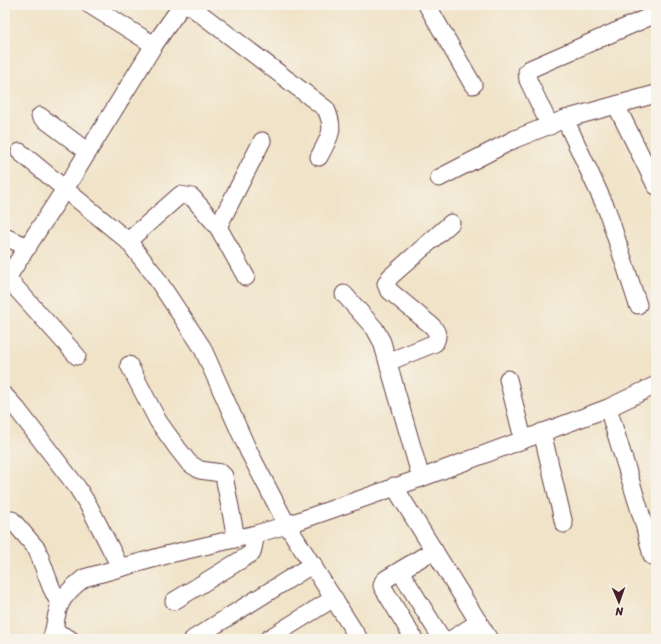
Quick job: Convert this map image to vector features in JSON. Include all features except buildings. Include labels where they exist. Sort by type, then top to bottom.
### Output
[{"type":"street","points":[[90,5],[154,45]]},
{"type":"street","points":[[427,5],[473,85]]},
{"type":"street","points":[[77,356],[6,279],[65,189],[154,45],[180,6],[326,109],[330,120],[331,134],[319,157]]},
{"type":"street","points":[[638,305],[607,210],[558,122],[528,80],[527,72],[530,69],[656,14]]},
{"type":"street","points":[[439,178],[515,139],[558,122],[656,94]]},
{"type":"street","points":[[616,105],[656,186]]},
{"type":"street","points":[[40,116],[88,152]]},
{"type":"street","points":[[218,227],[262,141]]},
{"type":"street","points":[[20,152],[128,241],[153,273],[202,347],[248,450],[287,525],[360,639]]},
{"type":"street","points":[[128,241],[180,195],[192,197],[218,227],[246,278]]},
{"type":"street","points":[[388,362],[435,343],[438,337],[432,326],[391,292],[386,284],[390,277],[451,223]]},
{"type":"street","points":[[5,237],[28,247]]},
{"type":"street","points":[[344,294],[379,334],[421,478]]},
{"type":"street","points":[[130,365],[158,421],[189,463],[200,470],[221,473],[224,476],[236,538]]},
{"type":"street","points":[[508,379],[523,439]]},
{"type":"street","points":[[70,639],[52,635],[60,605],[74,586],[84,578],[120,567],[287,525],[394,486],[421,478],[608,408],[656,385]]},
{"type":"street","points":[[5,396],[17,409],[77,487],[90,508],[120,567]]},
{"type":"street","points":[[608,408],[644,524],[652,556]]},
{"type":"street","points":[[542,432],[564,524]]},
{"type":"street","points":[[394,486],[489,639]]},
{"type":"street","points":[[12,520],[37,549],[51,587],[60,605]]},
{"type":"street","points":[[174,601],[252,553],[256,534]]},
{"type":"street","points":[[414,639],[382,586],[383,582],[434,550]]},
{"type":"street","points":[[193,639],[313,564]]},
{"type":"street","points":[[400,572],[442,639]]},
{"type":"street","points":[[268,639],[334,598]]},
{"type":"street","points":[[452,639],[479,622]]}]
